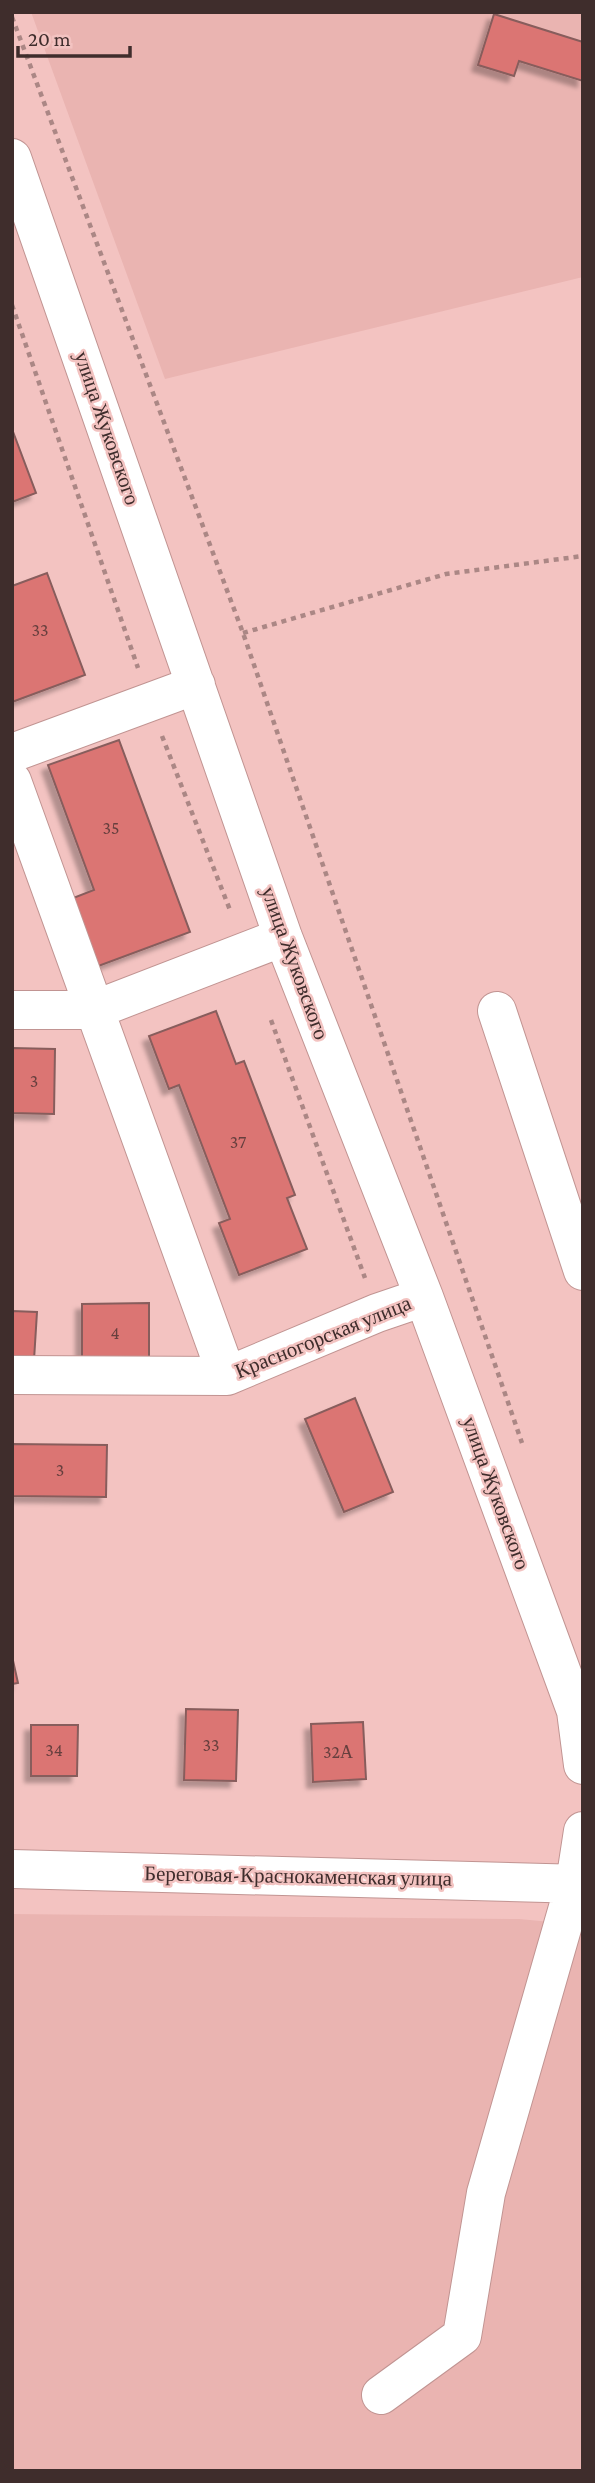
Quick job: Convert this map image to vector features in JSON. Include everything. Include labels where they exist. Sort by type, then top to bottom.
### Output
[{"type":"street","name":"улица Жуковского","points":[[12,158],[283,937],[424,1297],[576,1711],[583,1765]]},
{"type":"street","points":[[12,753],[196,685]]},
{"type":"street","points":[[12,782],[227,1376]]},
{"type":"street","points":[[12,1010],[94,1010],[283,937]]},
{"type":"street","points":[[497,1011],[583,1271]]},
{"type":"street","name":"Красногорская улица","points":[[12,1375],[227,1376],[377,1312],[424,1297]]},
{"type":"street","points":[[381,2395],[462,2336],[486,2193],[579,1884],[583,1831]]},
{"type":"street","name":"Береговая-Краснокаменская улица","points":[[12,1869],[579,1884]]},
{"type":"path","points":[[12,17],[243,633],[525,1452]]},
{"type":"path","points":[[12,305],[150,701],[246,952]]},
{"type":"path","points":[[243,633],[446,574],[583,556]]},
{"type":"path","points":[[269,1016],[377,1312]]},
{"type":"shaded area","points":[[31,12],[583,12],[583,277],[165,379]]},
{"type":"shaded area","points":[[12,1914],[519,1919],[583,1925],[583,2471],[12,2471]]},
{"type":"building","points":[[494,14],[583,42],[583,81],[519,61],[514,76],[478,65]]},
{"type":"building","points":[[12,429],[36,493],[12,502]]},
{"type":"building","points":[[47,573],[85,675],[12,702],[12,586]]},
{"type":"building","points":[[119,740],[190,932],[93,968],[68,900],[94,890],[48,765]]},
{"type":"building","points":[[216,1011],[236,1064],[244,1061],[295,1195],[287,1198],[307,1249],[239,1275],[219,1223],[230,1219],[179,1085],[169,1089],[149,1036]]},
{"type":"building","points":[[12,1048],[55,1049],[54,1114],[12,1113]]},
{"type":"building","points":[[149,1303],[149,1362],[82,1362],[82,1304]]},
{"type":"building","points":[[12,1311],[37,1312],[34,1360],[12,1359]]},
{"type":"building","points":[[355,1398],[393,1492],[344,1512],[305,1419]]},
{"type":"building","points":[[12,1444],[107,1445],[106,1497],[12,1496]]},
{"type":"building","points":[[12,1656],[18,1683],[12,1684]]},
{"type":"building","points":[[186,1709],[238,1710],[236,1781],[184,1780]]},
{"type":"building","points":[[363,1722],[366,1779],[313,1782],[311,1724]]},
{"type":"building","points":[[31,1725],[78,1725],[77,1776],[31,1776]]}]
